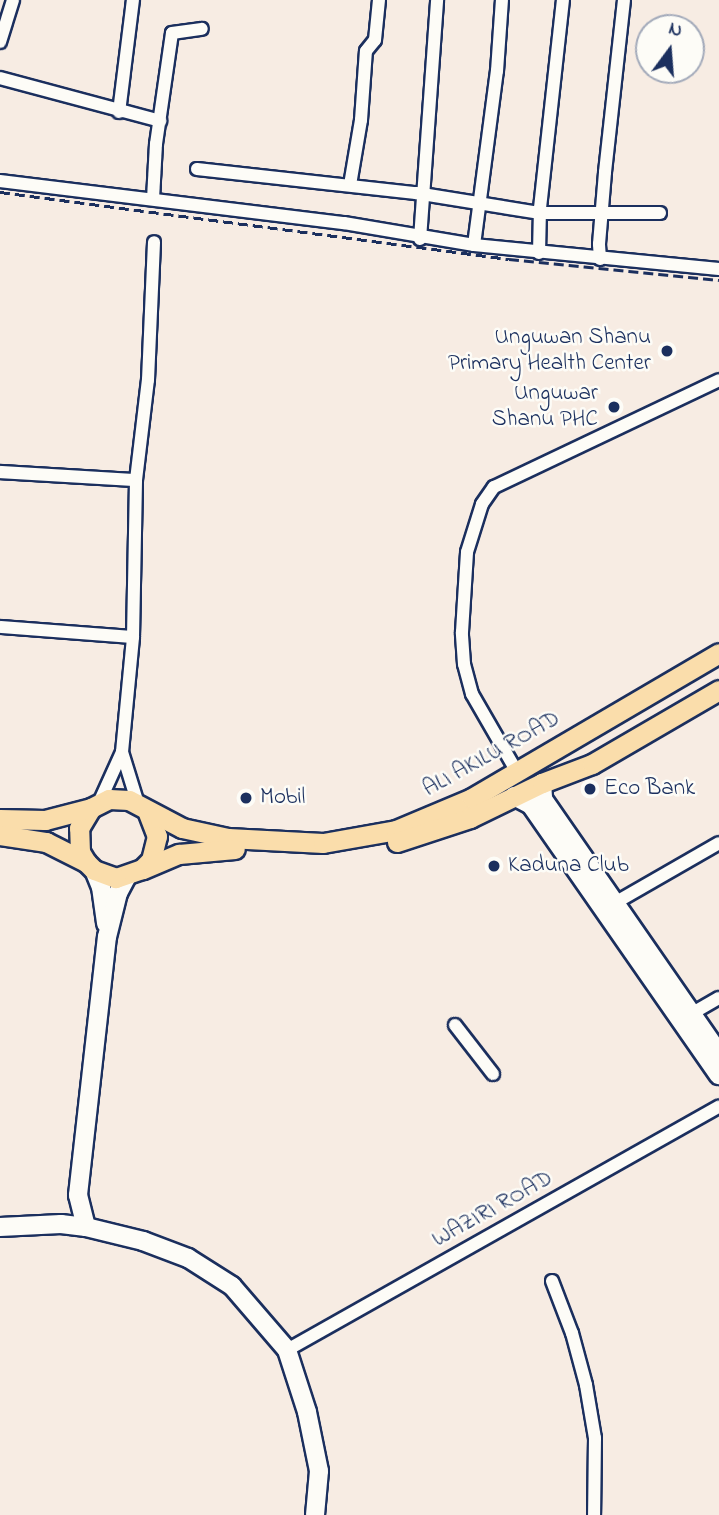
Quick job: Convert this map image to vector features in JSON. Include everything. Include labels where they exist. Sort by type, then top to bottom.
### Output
[{"type":"main road","name":"ALI AKILU ROAD","points":[[143,808],[204,835],[291,843],[336,842],[396,831],[472,798],[719,653]]},
{"type":"main road","name":"ALI AKILU ROAD","points":[[135,873],[178,854],[198,850],[314,852],[390,844],[470,818],[542,783],[592,764],[719,690]]},
{"type":"main road","points":[[542,783],[543,799],[613,904],[719,1053]]},
{"type":"main road","points":[[514,796],[531,805],[719,1075]]},
{"type":"main road","points":[[0,819],[45,820],[118,798],[143,808],[157,836],[151,860],[135,873],[118,893],[107,937],[78,1195],[86,1227]]},
{"type":"main road","points":[[95,805],[83,817],[78,840],[101,887],[107,937]]},
{"type":"main road","points":[[0,835],[46,842],[116,878],[135,873]]},
{"type":"main road","points":[[61,1224],[78,1195]]},
{"type":"main road","points":[[0,1227],[61,1224],[86,1227],[143,1241],[188,1258],[232,1286],[287,1350],[307,1412],[318,1471],[315,1515]]},
{"type":"street","points":[[0,42],[13,0]]},
{"type":"street","points":[[119,112],[133,0]]},
{"type":"street","points":[[350,185],[360,120],[366,51],[375,40],[379,0]]},
{"type":"street","points":[[420,239],[437,0]]},
{"type":"street","points":[[474,246],[502,0]]},
{"type":"street","points":[[539,253],[540,212],[563,0]]},
{"type":"street","points":[[600,259],[601,213],[624,0]]},
{"type":"street","points":[[153,199],[172,33],[202,29]]},
{"type":"street","points":[[0,78],[160,121]]},
{"type":"street","points":[[197,169],[425,194],[540,212],[660,213]]},
{"type":"street","points":[[0,181],[344,223],[420,239],[474,246],[719,269]]},
{"type":"street","points":[[95,805],[122,752],[133,637],[136,480],[148,380],[154,242]]},
{"type":"street","points":[[517,772],[472,694],[464,664],[462,632],[467,552],[482,504],[494,487],[719,380]]},
{"type":"street","points":[[0,472],[136,480]]},
{"type":"street","points":[[0,627],[133,637]]},
{"type":"street","points":[[122,752],[143,808]]},
{"type":"street","points":[[613,904],[719,844]]},
{"type":"street","points":[[691,1014],[719,998]]},
{"type":"street","points":[[455,1025],[494,1074]]},
{"type":"street","name":"WAZIRI ROAD","points":[[287,1350],[719,1107]]},
{"type":"street","points":[[552,1281],[572,1333],[586,1385],[595,1438],[594,1515]]},
{"type":"railway","points":[[0,192],[509,259],[719,280]]},
{"type":"place","name":"Unguwan Shanu Primary Health Center","points":[[667,351]]},
{"type":"place","name":"Unguwar Shanu PHC","points":[[614,407]]},
{"type":"place","name":"Eco Bank","points":[[590,789]]},
{"type":"place","name":"Mobil","points":[[246,798]]},
{"type":"place","name":"Kaduna Club","points":[[494,866]]}]
